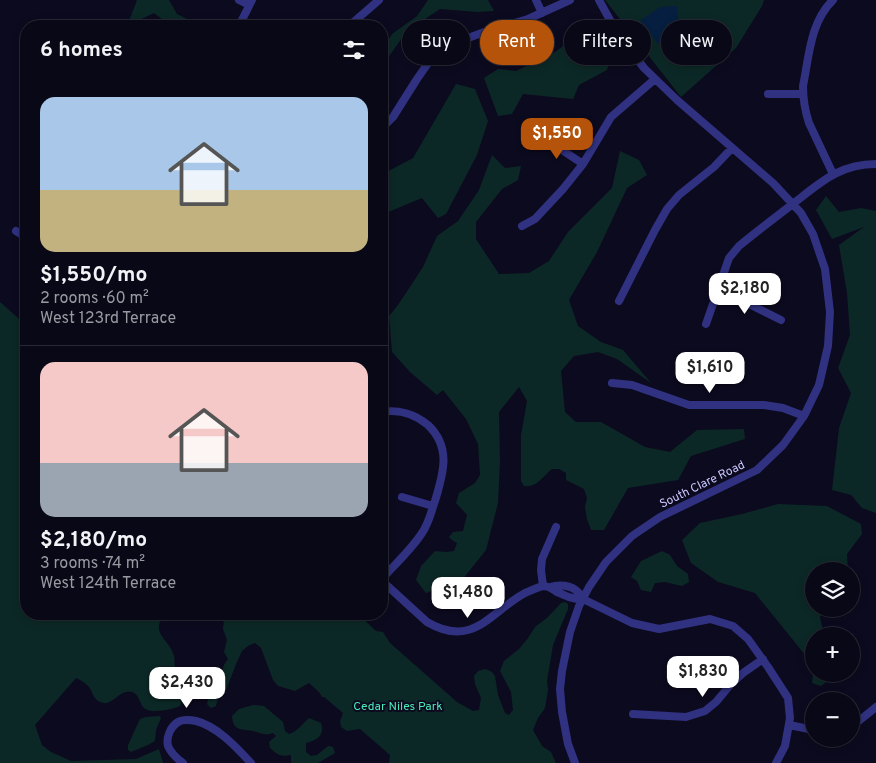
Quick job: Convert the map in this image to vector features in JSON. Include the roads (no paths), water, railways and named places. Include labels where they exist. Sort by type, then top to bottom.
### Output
[{"type":"street","points":[[239,0],[251,2],[242,20]]},
{"type":"street","points":[[356,20],[379,0]]},
{"type":"street","points":[[536,0],[542,13]]},
{"type":"street","points":[[388,122],[417,78],[432,59],[443,49],[487,31],[528,19],[570,0]]},
{"type":"street","name":"South Clare Road","points":[[575,763],[568,744],[560,689],[568,640],[579,606],[589,587],[606,562],[632,536],[660,517],[757,470],[783,445],[804,416],[819,385],[828,346],[830,312],[825,268],[813,234],[801,213],[773,183],[655,79],[637,60],[623,41],[599,0]]},
{"type":"street","points":[[833,0],[820,16],[816,27],[803,94],[809,123],[833,174]]},
{"type":"street","points":[[522,226],[544,210],[563,189],[582,164],[611,117],[655,79]]},
{"type":"street","points":[[768,94],[803,94]]},
{"type":"street","points":[[544,138],[582,164]]},
{"type":"street","points":[[619,301],[667,209],[679,195],[714,167],[732,148]]},
{"type":"street","points":[[706,324],[729,258],[739,246],[814,186],[833,174],[856,166],[876,164]]},
{"type":"street","points":[[16,231],[20,233]]},
{"type":"street","points":[[718,291],[735,297],[781,320]]},
{"type":"street","points":[[612,384],[632,385],[689,405],[764,405],[783,408],[804,416]]},
{"type":"street","points":[[388,411],[400,412],[424,421],[437,436],[444,456],[442,478],[429,520],[423,531],[388,572]]},
{"type":"street","points":[[402,497],[433,506]]},
{"type":"street","points":[[546,587],[542,570],[542,558],[556,527]]},
{"type":"street","points":[[388,586],[427,622],[445,631],[453,632],[470,630],[479,626],[520,596],[546,587],[576,600],[583,599],[632,623],[659,629],[710,620],[733,626],[748,639],[788,698],[789,725],[785,746],[776,763]]},
{"type":"street","points":[[633,714],[686,718],[705,711],[743,673],[763,659]]},
{"type":"street","points":[[860,720],[876,707]]},
{"type":"street","points":[[183,763],[170,751],[168,736],[177,722],[195,720],[217,731],[251,763]]},
{"type":"street","points":[[789,725],[805,728]]},
{"type":"water","points":[[677,6],[678,20],[661,20],[661,42],[658,44],[651,35],[651,20],[641,20],[660,7]]},
{"type":"park label","name":"Cedar Niles Park","points":[[398,706]]}]
